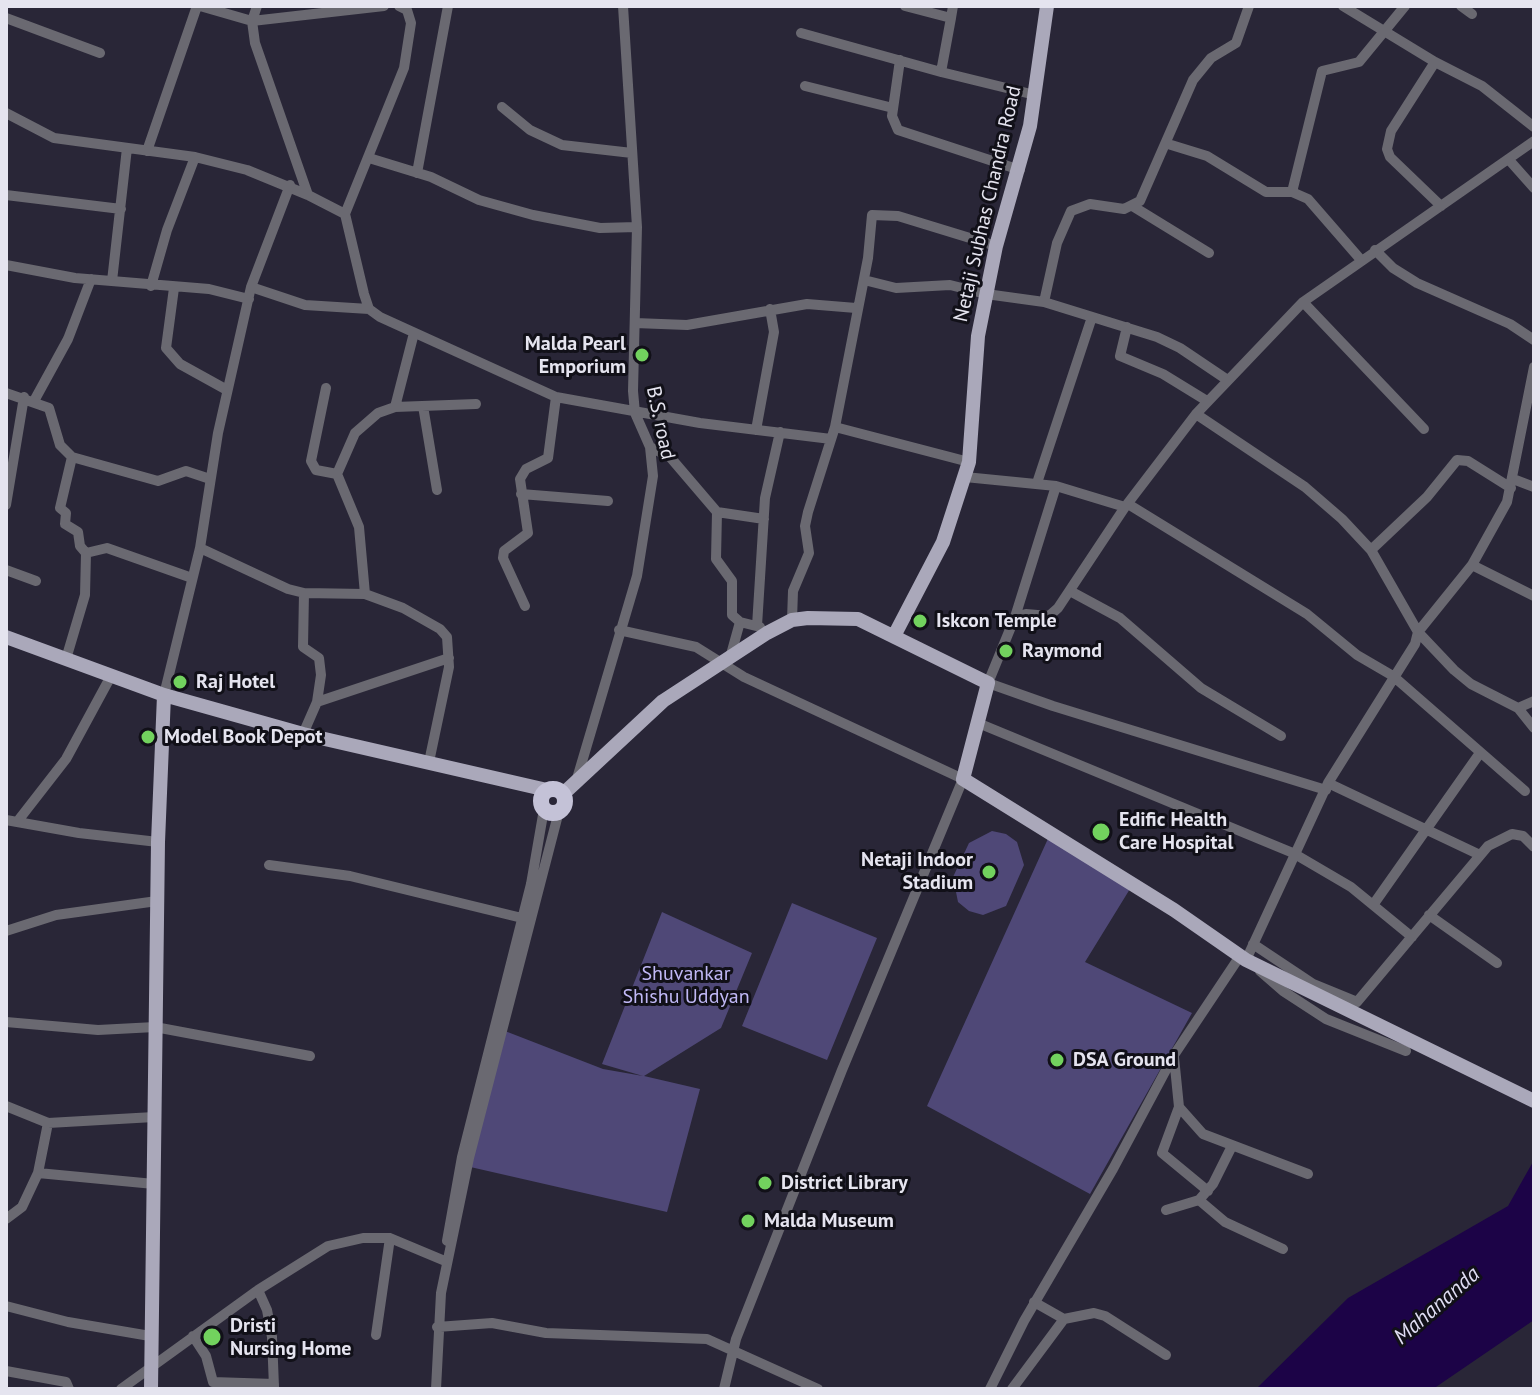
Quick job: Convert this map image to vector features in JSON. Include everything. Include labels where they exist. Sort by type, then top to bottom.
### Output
[{"type":"main road","name":"Netaji Subhas Chandra Road","points":[[894,636],[943,542],[969,462],[976,352],[996,246],[1020,170],[1035,95],[1047,6]]},
{"type":"main road","points":[[6,637],[164,695],[303,734],[495,777],[496,781],[559,797],[682,690],[725,661],[762,629],[792,620],[840,616],[858,619],[988,683],[963,779],[1174,910],[1246,960],[1534,1101]]},
{"type":"main road","points":[[151,1389],[158,842],[164,695]]},
{"type":"street","points":[[147,151],[199,6],[252,21],[384,6]]},
{"type":"street","points":[[257,6],[252,21],[255,43],[308,195]]},
{"type":"street","points":[[369,309],[345,214],[404,68],[411,23],[407,10],[390,6]]},
{"type":"street","points":[[417,173],[448,6]]},
{"type":"street","name":"B.S. road","points":[[559,797],[619,630],[645,537],[653,476],[650,447],[635,413],[637,227],[623,6]]},
{"type":"street","points":[[905,6],[951,18]]},
{"type":"street","points":[[941,72],[953,6]]},
{"type":"street","points":[[1134,207],[1168,144],[1193,80],[1211,58],[1236,43],[1249,6]]},
{"type":"street","points":[[1343,6],[1435,62],[1482,86],[1534,127]]},
{"type":"street","points":[[1292,192],[1322,71],[1359,62],[1386,33],[1405,6]]},
{"type":"street","points":[[1461,6],[1472,14]]},
{"type":"street","points":[[6,18],[100,53]]},
{"type":"street","points":[[801,33],[1035,95]]},
{"type":"street","points":[[900,60],[893,108],[893,123],[898,130],[1020,170]]},
{"type":"street","points":[[1435,62],[1391,131],[1387,149],[1390,157],[1441,206]]},
{"type":"street","points":[[805,86],[893,108]]},
{"type":"street","points":[[502,107],[530,130],[562,145],[632,153]]},
{"type":"street","points":[[6,113],[54,138],[195,157],[290,185],[345,214]]},
{"type":"street","points":[[1015,617],[1026,614],[1049,616],[1196,414],[1226,379],[1303,302],[1375,250],[1510,161],[1534,141]]},
{"type":"street","points":[[1168,144],[1207,156],[1266,192],[1292,192],[1308,199],[1361,260]]},
{"type":"street","points":[[112,281],[127,148]]},
{"type":"street","points":[[151,286],[167,230],[195,157]]},
{"type":"street","points":[[369,158],[417,173],[479,200],[572,225],[637,227]]},
{"type":"street","points":[[1510,161],[1534,188]]},
{"type":"street","points":[[164,695],[200,548],[227,390],[250,293],[290,185]]},
{"type":"street","points":[[6,195],[121,209]]},
{"type":"street","points":[[1044,302],[1057,243],[1071,211],[1090,204],[1134,207],[1209,253]]},
{"type":"street","points":[[792,620],[793,591],[809,553],[805,526],[835,427],[856,308],[864,280],[872,215],[898,216],[996,246]]},
{"type":"street","points":[[1375,250],[1393,268],[1417,283],[1510,324],[1534,340]]},
{"type":"street","points":[[6,265],[151,286],[250,293],[305,305],[369,309],[414,333],[556,397],[635,413],[831,439]]},
{"type":"street","points":[[6,500],[9,462],[29,399],[68,339],[91,279]]},
{"type":"street","points":[[864,280],[896,288],[950,285],[986,294],[1044,302],[1127,327],[1180,348],[1226,379]]},
{"type":"street","points":[[174,288],[166,348],[180,364],[227,390]]},
{"type":"street","points":[[1303,302],[1424,429]]},
{"type":"street","points":[[635,323],[687,325],[807,304],[856,308]]},
{"type":"street","points":[[756,430],[774,332],[770,309]]},
{"type":"street","points":[[1037,483],[1092,317]]},
{"type":"street","points":[[1127,327],[1120,356],[1163,374],[1207,401]]},
{"type":"street","points":[[395,407],[414,333]]},
{"type":"street","points":[[990,1389],[1034,1302],[1174,1055],[1246,960],[1293,853],[1327,786],[1415,644],[1418,632],[1472,565],[1512,484],[1534,367]]},
{"type":"street","points":[[326,388],[311,461],[316,470],[337,474]]},
{"type":"street","points":[[6,393],[49,408],[60,445],[72,457],[158,481],[186,471],[210,479]]},
{"type":"street","points":[[525,606],[503,558],[504,551],[528,533],[521,494],[522,473],[542,463],[551,449],[556,397]]},
{"type":"street","points":[[365,594],[359,527],[337,474],[355,433],[378,413],[395,407],[476,404]]},
{"type":"street","points":[[423,406],[437,490]]},
{"type":"street","points":[[1196,414],[1305,487],[1371,550],[1418,632],[1471,684],[1518,708],[1534,728]]},
{"type":"street","points":[[835,427],[969,462]]},
{"type":"street","points":[[1521,428],[1534,429]]},
{"type":"street","points":[[717,512],[716,559],[732,581],[732,615],[740,622],[762,629],[764,519],[780,432]]},
{"type":"street","points":[[650,447],[670,457],[717,512],[764,519]]},
{"type":"street","points":[[66,659],[85,595],[86,553],[80,546],[78,532],[65,524],[66,513],[60,508],[72,457]]},
{"type":"street","points":[[1371,550],[1427,497],[1457,460],[1468,461],[1512,484],[1534,487]]},
{"type":"street","points":[[965,477],[1056,486],[1127,506],[1307,614],[1357,655],[1393,676],[1525,791]]},
{"type":"street","points":[[1056,486],[1015,617],[988,683],[1053,706],[1327,786],[1429,828],[1480,855]]},
{"type":"street","points":[[521,494],[608,501]]},
{"type":"street","points":[[86,553],[107,548],[192,578]]},
{"type":"street","points":[[200,548],[259,578],[304,593],[365,594],[403,608],[440,629],[447,637],[449,658],[429,762]]},
{"type":"street","points":[[1472,565],[1534,596]]},
{"type":"street","points":[[6,570],[36,581]]},
{"type":"street","points":[[1070,591],[1120,618],[1201,688],[1281,736]]},
{"type":"street","points":[[303,734],[317,702],[320,662],[304,651],[304,593]]},
{"type":"street","points":[[725,661],[740,622]]},
{"type":"street","points":[[619,630],[696,647],[963,779],[835,1087],[733,1351],[724,1389]]},
{"type":"street","points":[[317,702],[449,658]]},
{"type":"street","points":[[11,821],[66,759],[111,676]]},
{"type":"street","points":[[1518,708],[1534,701]]},
{"type":"street","points":[[978,723],[1293,853],[1351,887],[1412,937]]},
{"type":"street","points":[[1373,905],[1480,753]]},
{"type":"street","points":[[446,1275],[445,1261],[462,1157],[544,826],[559,797]]},
{"type":"street","points":[[436,1389],[437,1327],[446,1275],[485,1088],[559,797]]},
{"type":"street","points":[[11,821],[158,842]]},
{"type":"street","points":[[1253,944],[1313,984],[1353,1003],[1360,1000],[1480,855],[1500,837],[1512,834],[1523,836],[1534,847]]},
{"type":"street","points":[[269,865],[350,876],[522,918]]},
{"type":"street","points":[[6,931],[56,915],[157,901]]},
{"type":"street","points":[[1429,915],[1497,963]]},
{"type":"street","points":[[1246,960],[1283,991],[1315,1012],[1406,1051]]},
{"type":"street","points":[[6,1022],[98,1030],[155,1027],[310,1056]]},
{"type":"street","points":[[1174,1055],[1179,1107],[1162,1153],[1208,1191]]},
{"type":"street","points":[[6,1106],[48,1123],[154,1117]]},
{"type":"street","points":[[1179,1107],[1203,1134],[1257,1152],[1308,1174]]},
{"type":"street","points":[[6,1219],[22,1207],[38,1173],[48,1123]]},
{"type":"street","points":[[1166,1210],[1199,1200],[1208,1191],[1232,1146]]},
{"type":"street","points":[[38,1173],[154,1184]]},
{"type":"street","points":[[1199,1200],[1225,1222],[1283,1249]]},
{"type":"street","points":[[121,1389],[258,1290],[328,1246],[363,1238],[390,1238],[445,1261]]},
{"type":"street","points":[[376,1335],[390,1238]]},
{"type":"street","points":[[193,1336],[206,1356],[213,1382],[274,1386],[272,1337],[267,1310],[258,1290]]},
{"type":"street","points":[[1034,1302],[1064,1319],[1094,1313],[1105,1316],[1166,1355]]},
{"type":"street","points":[[6,1306],[68,1322],[150,1336]]},
{"type":"street","points":[[1012,1389],[1064,1319]]},
{"type":"street","points":[[437,1327],[492,1323],[546,1333],[707,1339],[818,1389]]},
{"type":"street","points":[[6,1371],[66,1382],[69,1389]]},
{"type":"green space","name":"Netaji Indoor Stadium","points":[[992,831],[1006,834],[1017,842],[1024,865],[1006,906],[983,915],[969,911],[958,902],[953,877],[969,843]]},
{"type":"green space","name":"DSA Ground","points":[[1051,832],[1133,884],[1085,962],[1192,1013],[1090,1194],[927,1106]]},
{"type":"green space","points":[[792,903],[877,938],[827,1060],[742,1026]]},
{"type":"green space","name":"Shuvankar Shishu Uddyan","points":[[662,912],[752,953],[721,1028],[644,1076],[700,1089],[667,1212],[466,1166],[505,1031],[603,1069],[643,1076],[602,1064]]},
{"type":"water","name":"Mahananda","points":[[1534,1160],[1534,1320],[1433,1389],[1256,1389],[1348,1298],[1508,1206]]},
{"type":"place","name":"Malda Pearl Emporium","points":[[642,355]]},
{"type":"place","name":"Iskcon Temple","points":[[920,621]]},
{"type":"place","name":"Raymond","points":[[1006,651]]},
{"type":"place","name":"Raj Hotel","points":[[180,682]]},
{"type":"place","name":"Model Book Depot","points":[[148,737]]},
{"type":"place","name":"Edific Health Care Hospital","points":[[1101,832]]},
{"type":"place","name":"Netaji Indoor Stadium","points":[[989,872]]},
{"type":"place","name":"DSA Ground","points":[[1057,1060]]},
{"type":"place","name":"District Library","points":[[765,1183]]},
{"type":"place","name":"Malda Museum","points":[[748,1221]]},
{"type":"place","name":"Dristi Nursing Home","points":[[212,1337]]}]
